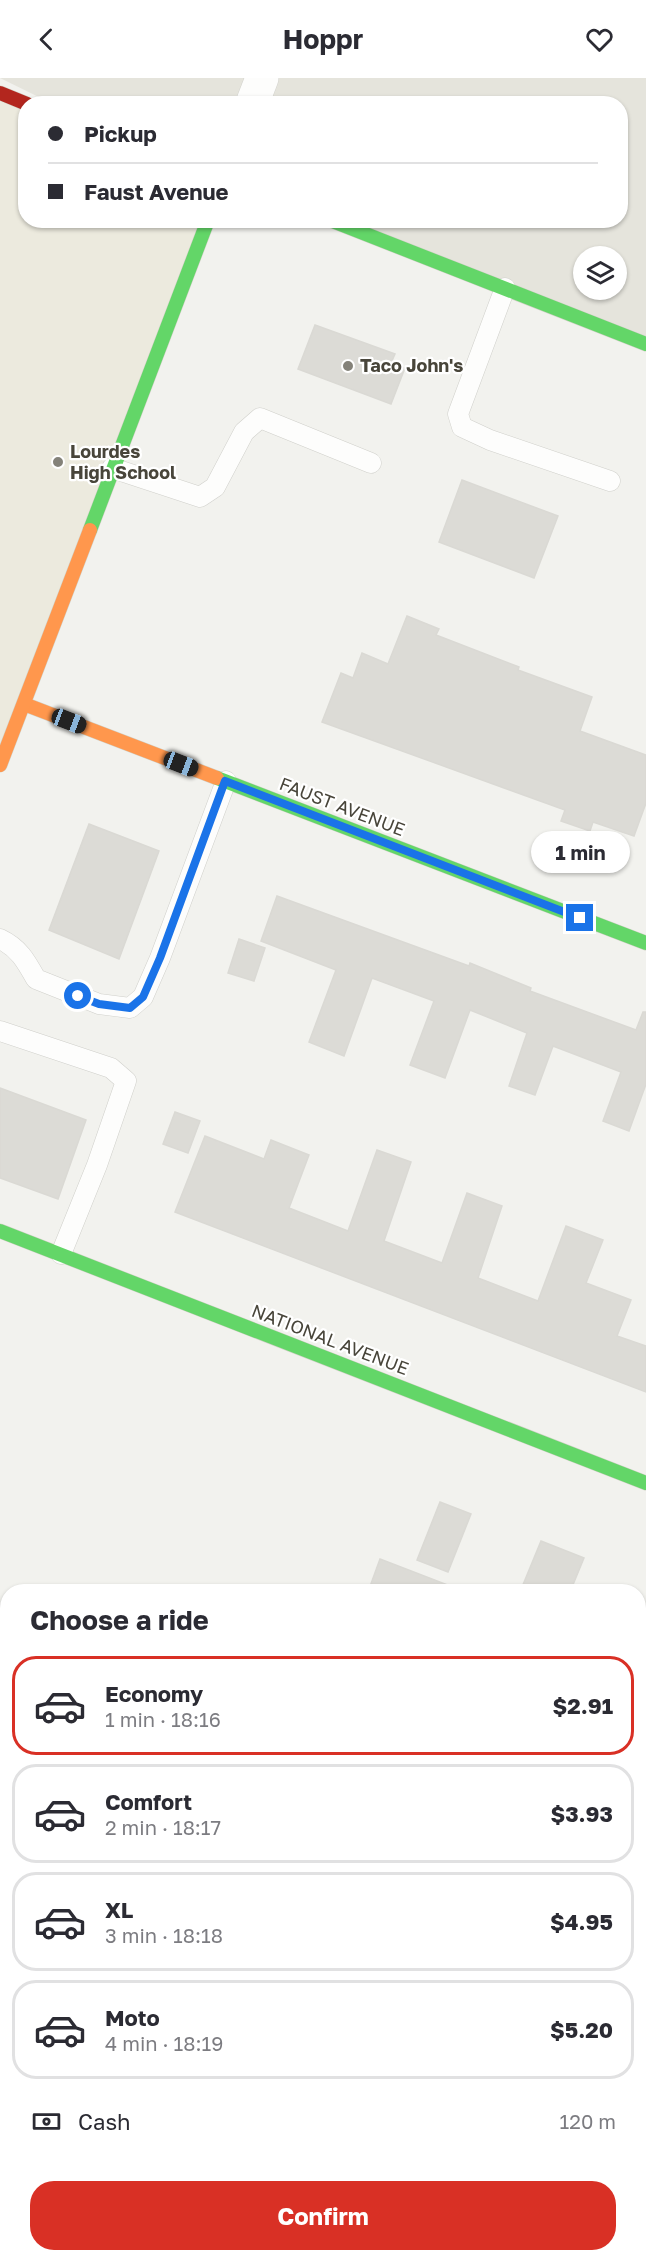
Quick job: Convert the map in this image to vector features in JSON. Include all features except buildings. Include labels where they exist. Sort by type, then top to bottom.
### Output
[{"type":"street","points":[[255,96],[262,78]]},
{"type":"street","points":[[0,93],[18,100]]},
{"type":"street","points":[[0,765],[205,228]]},
{"type":"street","points":[[351,228],[646,344]]},
{"type":"street","name":"FAUST AVENUE","points":[[24,704],[646,944]]},
{"type":"street","name":"NATIONAL AVENUE","points":[[0,1231],[646,1483]]},
{"type":"lane","points":[[506,288],[458,414],[462,427],[490,440],[610,481]]},
{"type":"lane","points":[[112,468],[200,497],[215,487],[244,432],[260,418],[371,463]]},
{"type":"lane","points":[[0,939],[13,945],[36,979],[99,1004],[130,1008],[143,997],[160,958],[225,781]]},
{"type":"lane","points":[[0,1031],[111,1068],[126,1081],[98,1165],[61,1254]]},
{"type":"shaded area","points":[[0,78],[646,78],[646,344],[348,228],[628,228],[628,96],[37,96]]},
{"type":"shaded area","name":"Lourdes High School","points":[[0,94],[18,101],[18,228],[205,228],[0,767]]},
{"type":"traffic: fast","points":[[90,530],[205,228]]},
{"type":"traffic: fast","points":[[350,228],[646,344]]},
{"type":"traffic: fast","points":[[217,778],[646,943]]},
{"type":"traffic: fast","points":[[0,1231],[646,1483]]},
{"type":"traffic: slow","points":[[0,765],[90,530]]},
{"type":"traffic: slow","points":[[24,704],[217,778]]},
{"type":"traffic: jam","points":[[0,93],[18,100]]},
{"type":"place","name":"Taco John's","points":[[348,366]]},
{"type":"place","name":"Lourdes High School","points":[[58,462]]},
{"type":"route","points":[[78,996],[99,1004],[130,1008],[143,997],[160,958],[225,781],[580,918]]}]
